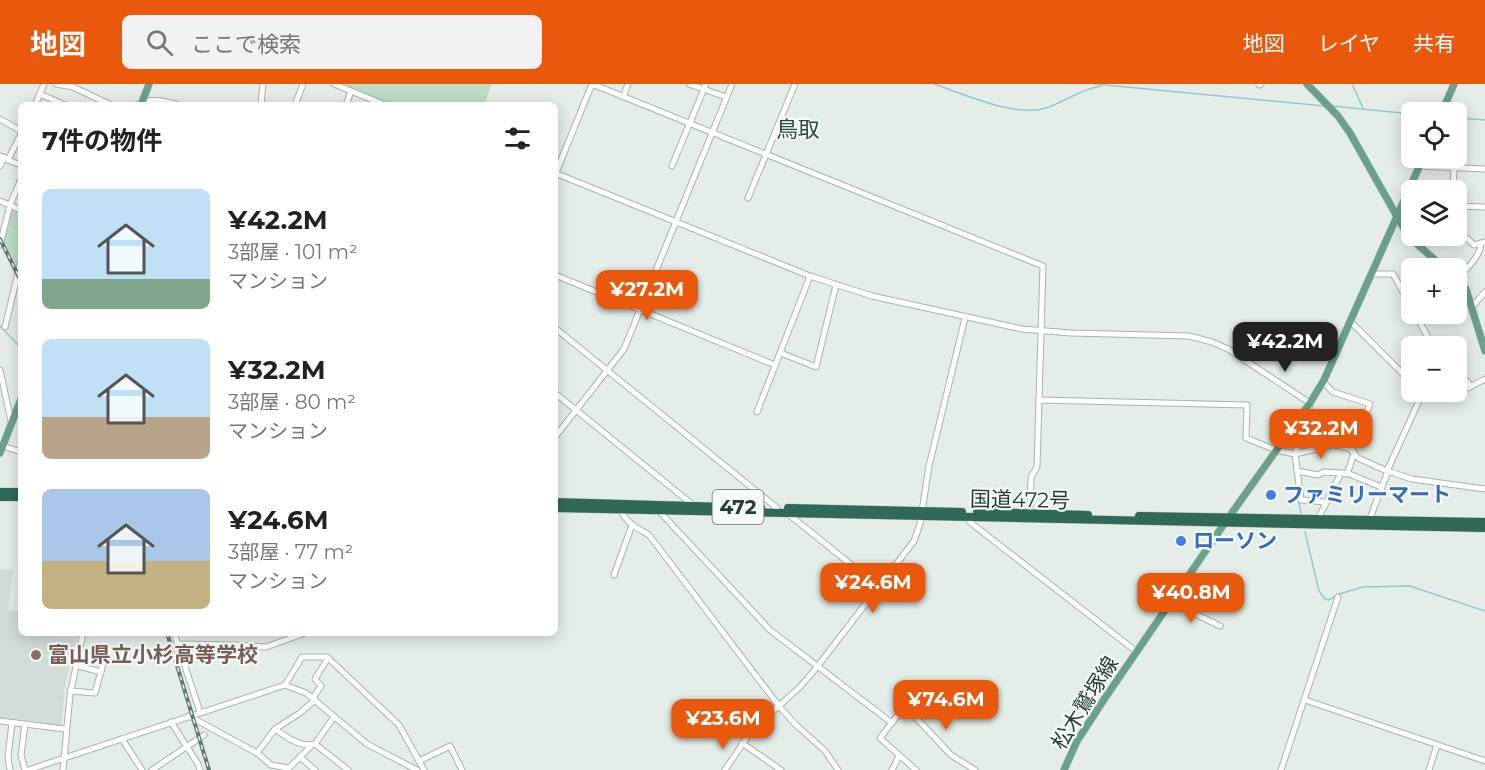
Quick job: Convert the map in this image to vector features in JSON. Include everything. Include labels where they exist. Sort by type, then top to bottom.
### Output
[{"type":"highway","points":[[0,487],[18,487]]},
{"type":"highway","points":[[0,492],[18,492]]},
{"type":"highway","points":[[0,499],[18,499]]},
{"type":"highway","name":"国道472号","points":[[558,502],[777,508],[967,517],[1485,528]]},
{"type":"highway","name":"国道472号","points":[[558,508],[787,513],[1030,513],[1226,521],[1318,519],[1485,522]]},
{"type":"main road","points":[[141,102],[149,84]]},
{"type":"main road","points":[[1307,84],[1338,116],[1350,133],[1408,236],[1432,258]]},
{"type":"main road","points":[[1446,102],[1454,84]]},
{"type":"main road","name":"松木鷲塚線","points":[[1064,770],[1077,741],[1323,382],[1396,217],[1401,212]]},
{"type":"main road","points":[[1467,294],[1485,348]]},
{"type":"main road","points":[[2,445],[18,407]]},
{"type":"street","points":[[36,102],[44,84]]},
{"type":"street","points":[[56,84],[74,86],[105,102]]},
{"type":"street","points":[[261,102],[263,84]]},
{"type":"street","points":[[296,102],[303,84]]},
{"type":"street","points":[[334,84],[378,102]]},
{"type":"street","points":[[558,167],[592,84],[1043,266],[1037,466],[1031,477],[1030,513]]},
{"type":"street","points":[[623,97],[628,84]]},
{"type":"street","points":[[689,84],[705,86],[726,97]]},
{"type":"street","points":[[558,433],[624,349],[732,84]]},
{"type":"street","points":[[748,198],[795,84]]},
{"type":"street","points":[[672,166],[705,86]]},
{"type":"street","points":[[347,102],[351,91]]},
{"type":"street","points":[[40,94],[58,102]]},
{"type":"street","points":[[151,102],[162,100],[168,102]]},
{"type":"street","points":[[0,119],[18,130]]},
{"type":"street","points":[[0,166],[18,137]]},
{"type":"street","points":[[4,158],[18,164]]},
{"type":"street","points":[[1453,180],[1454,168],[1485,169]]},
{"type":"street","points":[[558,175],[810,276],[836,285],[965,318],[999,326],[1041,331],[1189,336],[1212,342],[1228,349],[1310,403],[1308,420],[1295,454],[1301,500],[1325,501]]},
{"type":"street","points":[[0,246],[10,205],[18,186]]},
{"type":"street","points":[[0,201],[18,209]]},
{"type":"street","points":[[1467,206],[1485,207]]},
{"type":"street","points":[[1467,238],[1474,245],[1483,243]]},
{"type":"street","points":[[1467,268],[1483,243]]},
{"type":"street","points":[[0,321],[5,327],[18,273]]},
{"type":"street","points":[[1372,274],[1393,274],[1401,288]]},
{"type":"street","points":[[558,276],[775,364]]},
{"type":"street","points":[[757,412],[810,276]]},
{"type":"street","points":[[780,353],[816,367],[836,285]]},
{"type":"street","points":[[1472,307],[1485,292]]},
{"type":"street","points":[[725,770],[752,730],[800,687],[818,667],[914,541],[922,514],[929,466],[965,318]]},
{"type":"street","points":[[1351,321],[1401,372]]},
{"type":"street","points":[[558,330],[777,508]]},
{"type":"street","points":[[0,370],[12,422]]},
{"type":"street","points":[[1467,387],[1485,379]]},
{"type":"street","points":[[1323,382],[1333,392],[1370,404],[1361,425],[1356,424],[1351,436]]},
{"type":"street","points":[[1467,382],[1471,386]]},
{"type":"street","points":[[558,395],[694,506]]},
{"type":"street","points":[[1039,400],[1246,405],[1246,438],[1276,450],[1295,454],[1333,445],[1341,446],[1387,471],[1412,479],[1485,489]]},
{"type":"street","points":[[1370,520],[1387,471],[1418,402]]},
{"type":"street","points":[[1308,420],[1351,436],[1354,442],[1353,453],[1344,473],[1325,501],[1318,519]]},
{"type":"street","points":[[2,445],[18,451]]},
{"type":"street","points":[[1297,471],[1318,475],[1324,472],[1344,473],[1381,487]]},
{"type":"street","points":[[621,510],[632,525],[649,535],[780,706],[795,724],[825,751],[838,770]]},
{"type":"street","points":[[659,511],[770,630],[892,723]]},
{"type":"street","points":[[787,513],[879,587]]},
{"type":"street","points":[[967,517],[971,523],[1137,652]]},
{"type":"street","points":[[614,574],[632,525]]},
{"type":"street","points":[[1281,770],[1338,597]]},
{"type":"street","points":[[1171,602],[1220,626]]},
{"type":"street","points":[[63,770],[70,691],[82,636]]},
{"type":"street","points":[[175,636],[200,712]]},
{"type":"street","points":[[177,644],[266,647],[297,636]]},
{"type":"street","points":[[234,645],[252,658]]},
{"type":"street","points":[[285,685],[302,657],[327,657],[399,725],[424,770]]},
{"type":"street","points":[[257,753],[275,729],[300,713],[314,699],[321,686],[315,679],[328,658]]},
{"type":"street","points":[[70,691],[96,693],[104,660]]},
{"type":"street","points":[[75,665],[101,672]]},
{"type":"street","points":[[25,724],[21,755],[26,770],[285,685],[298,689],[314,699],[367,744],[404,767],[417,770]]},
{"type":"street","points":[[1305,700],[1485,761]]},
{"type":"street","points":[[916,770],[880,738],[905,706],[951,755],[975,770]]},
{"type":"street","points":[[189,716],[257,753],[272,765],[287,769],[313,745],[334,717]]},
{"type":"street","points":[[0,721],[65,729]]},
{"type":"street","points":[[171,722],[200,770]]},
{"type":"street","points":[[10,770],[8,757],[12,723]]},
{"type":"street","points":[[275,729],[290,740],[313,745],[348,770]]},
{"type":"street","points":[[152,770],[204,735]]},
{"type":"street","points":[[122,739],[142,770]]},
{"type":"street","points":[[742,743],[781,770]]},
{"type":"street","points":[[1429,770],[1437,745]]},
{"type":"street","points":[[419,761],[450,746],[462,770]]},
{"type":"street","points":[[892,770],[899,756]]},
{"type":"street","points":[[300,757],[315,770]]},
{"type":"shaded area","name":"富山県立小杉高等学校","points":[[0,569],[13,570],[8,610],[18,611],[18,636],[77,636],[65,687],[61,726],[0,719]]},
{"type":"green space","points":[[336,84],[492,84],[485,102],[380,102]]},
{"type":"green space","points":[[12,209],[18,211],[17,267],[4,242]]},
{"type":"waterway","points":[[934,84],[990,104],[1020,110],[1046,108],[1086,90],[1101,86]]},
{"type":"waterway","points":[[1095,84],[1324,106]]},
{"type":"waterway","points":[[1352,84],[1363,108]]},
{"type":"waterway","points":[[1332,106],[1401,113]]},
{"type":"waterway","points":[[1467,119],[1485,120]]},
{"type":"waterway","points":[[0,326],[18,345]]},
{"type":"waterway","points":[[1299,502],[1301,513]]},
{"type":"waterway","points":[[1305,532],[1319,591],[1325,599],[1329,600],[1339,594],[1363,587],[1410,586],[1485,611]]},
{"type":"railway","points":[[0,239],[18,275]]},
{"type":"railway","points":[[168,636],[209,770]]},
{"type":"place","name":"ファミリーマート","points":[[1271,495]]},
{"type":"place","name":"ローソン","points":[[1181,541]]},
{"type":"place","name":"富山県立小杉高等学校","points":[[36,655]]},
{"type":"district","name":"鳥取","points":[[798,129]]}]
